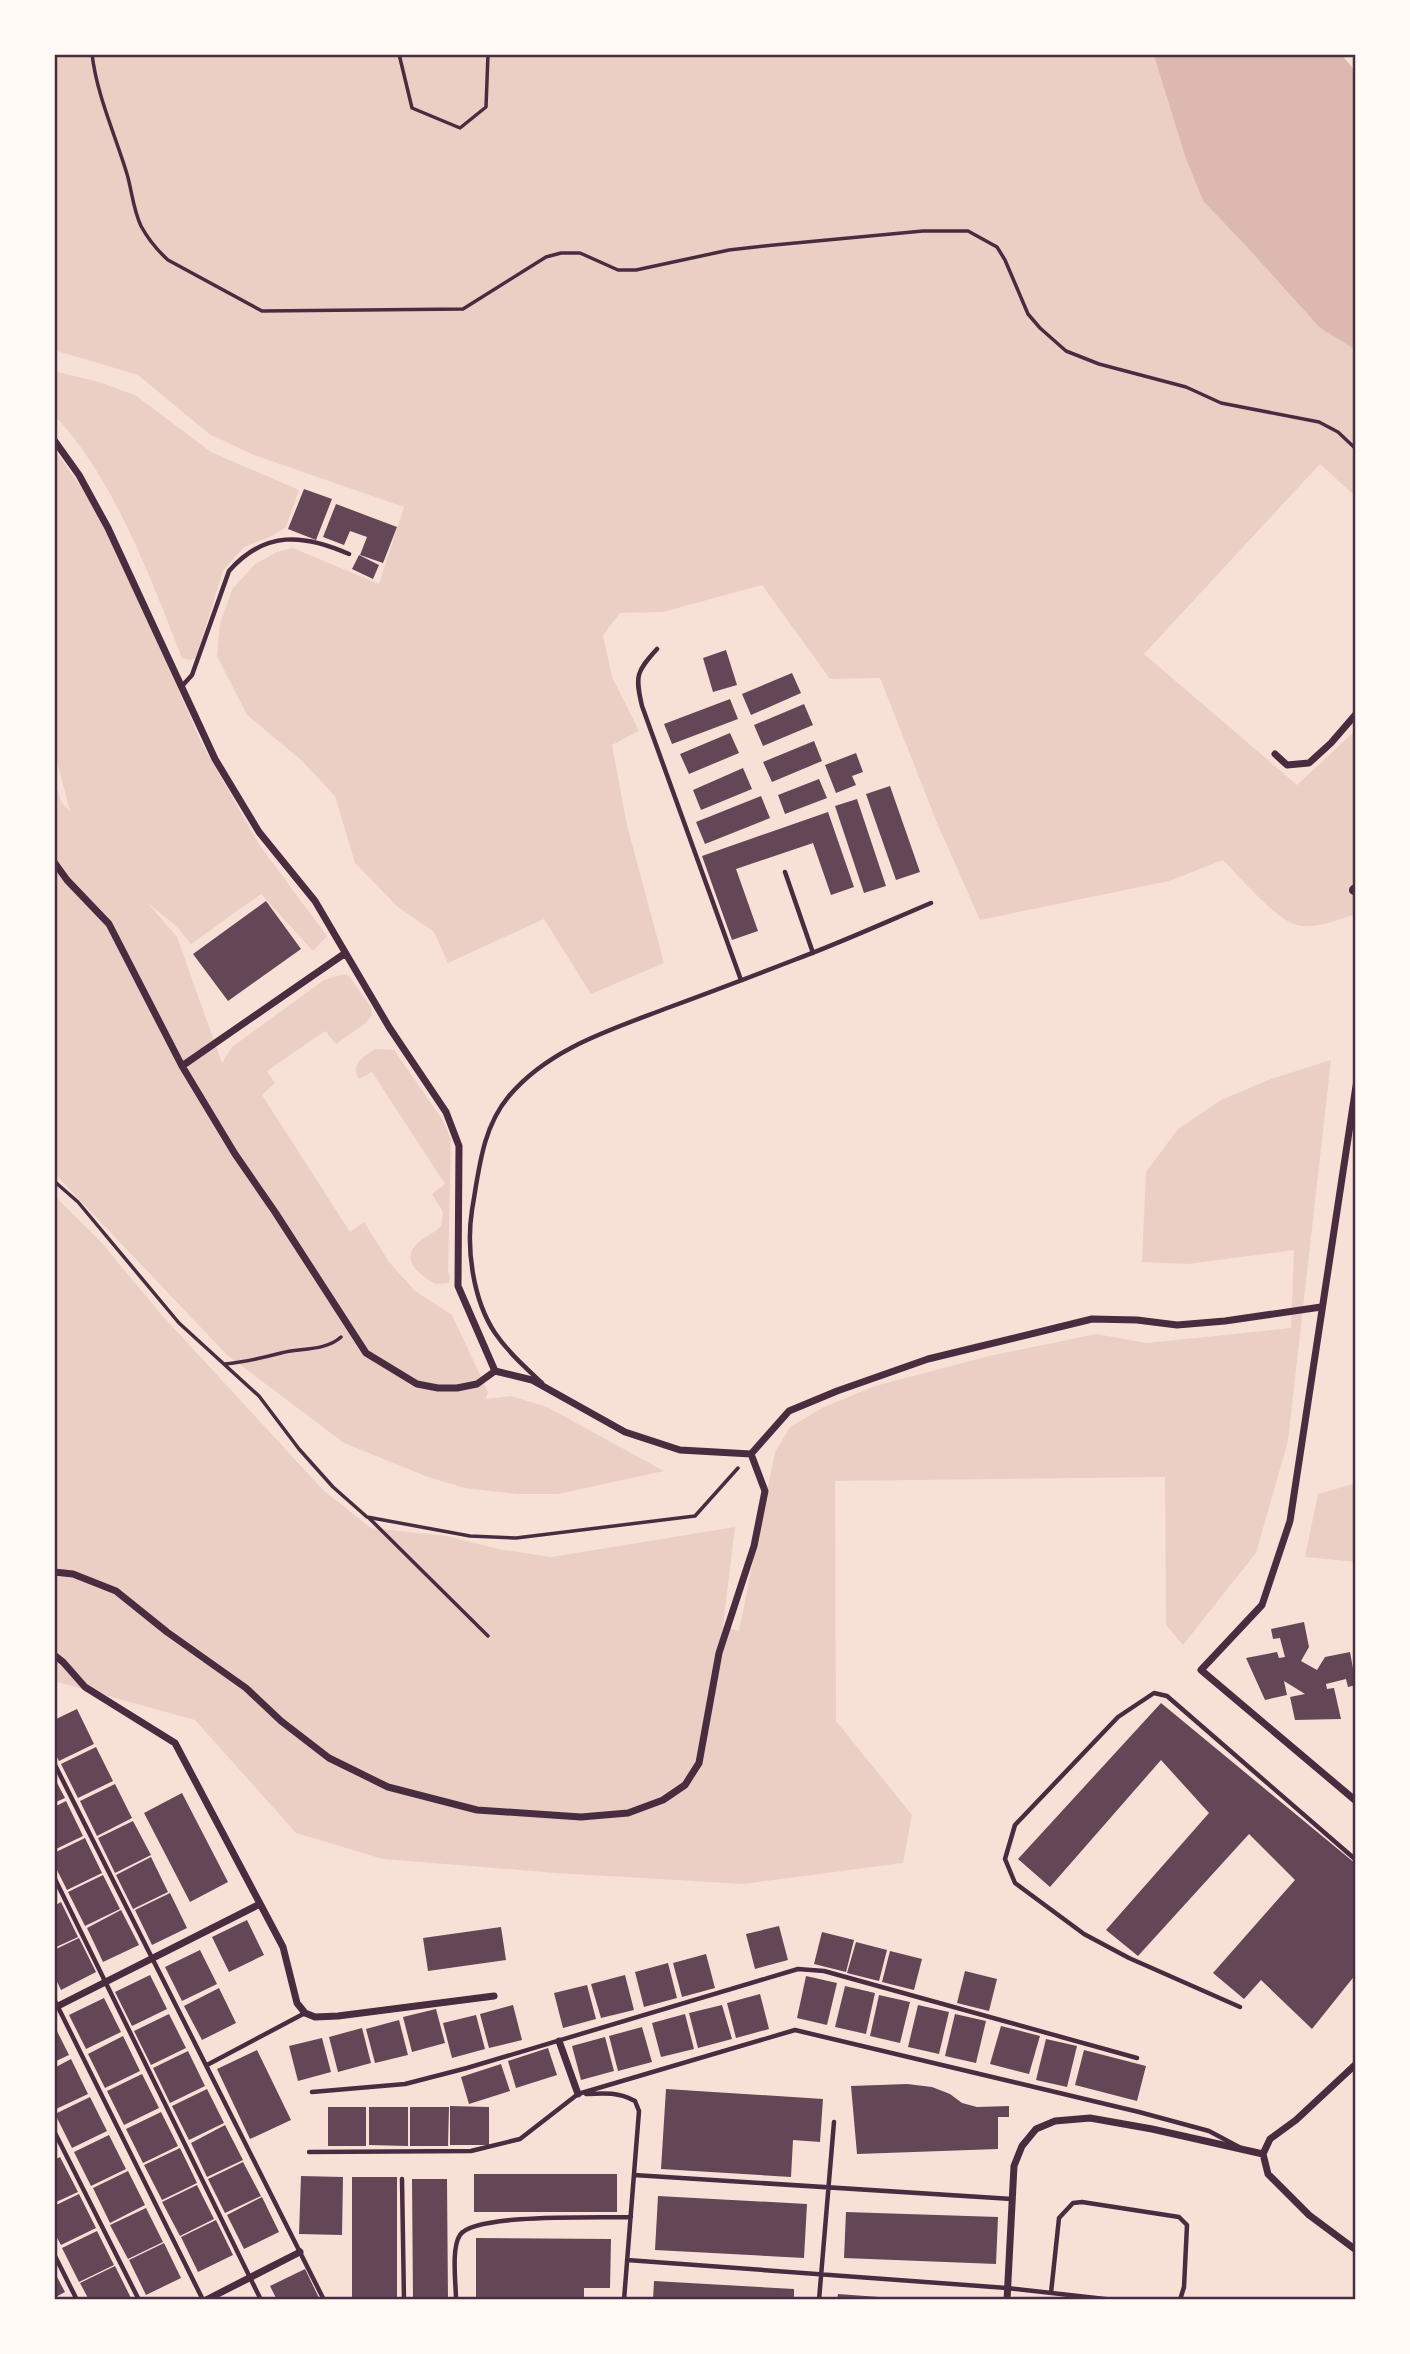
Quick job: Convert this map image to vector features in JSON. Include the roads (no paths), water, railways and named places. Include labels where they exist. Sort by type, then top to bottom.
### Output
[{"type":"street","points":[[54,440],[79,475],[108,528],[215,759],[252,821],[314,901],[389,1027],[436,1096],[453,1129],[459,1146],[458,1286],[495,1371]]},
{"type":"street","points":[[1275,754],[1287,765],[1309,763],[1356,714]]},
{"type":"street","points":[[54,862],[108,924],[182,1066],[235,1154],[366,1353],[417,1384],[457,1388],[477,1384],[495,1371],[532,1380],[625,1432],[680,1450],[751,1454]]},
{"type":"street","points":[[182,1066],[344,954]]},
{"type":"street","points":[[1356,1086],[1290,1521],[1262,1605],[1201,1670],[1356,1801]]},
{"type":"street","points":[[751,1454],[789,1411],[928,1359],[1091,1320],[1137,1320],[1177,1325],[1321,1307]]},
{"type":"street","points":[[54,1572],[73,1574],[116,1591],[167,1632],[246,1688],[281,1721],[329,1758],[388,1787],[477,1810],[581,1817],[628,1813],[663,1800],[685,1785],[699,1763],[719,1653],[754,1546],[765,1490],[751,1454]]},
{"type":"street","points":[[54,1655],[85,1687],[175,1743],[283,1947],[297,2003],[304,2013],[314,2017],[338,2016],[494,1996]]},
{"type":"street","points":[[55,2004],[105,1982],[260,1904]]},
{"type":"street","points":[[559,2041],[578,2094]]},
{"type":"street","points":[[1356,2064],[1296,2120],[1270,2139],[1263,2154],[1268,2174],[1309,2214],[1356,2250]]},
{"type":"street","points":[[1007,2300],[1014,2166],[1022,2146],[1036,2129],[1055,2121],[1090,2118],[1263,2154]]},
{"type":"street","points":[[205,2300],[300,2252]]},
{"type":"lane","points":[[181,686],[192,675],[229,571],[238,561],[259,548],[284,539],[300,538],[327,544],[349,554]]},
{"type":"lane","points":[[657,649],[640,667],[636,681],[647,719],[741,980]]},
{"type":"lane","points":[[785,872],[813,953]]},
{"type":"lane","points":[[545,1386],[494,1332],[480,1303],[473,1267],[470,1227],[487,1132],[507,1098],[530,1073],[561,1053],[629,1023],[813,953],[931,903]]},
{"type":"lane","points":[[1240,2007],[1129,1958],[1084,1934],[1015,1884],[1005,1859],[1015,1825],[1118,1717],[1153,1693],[1167,1696],[1356,1860]]},
{"type":"lane","points":[[54,1763],[324,2300]]},
{"type":"lane","points":[[54,1877],[261,2300]]},
{"type":"lane","points":[[312,2092],[405,2084],[559,2041],[786,1971],[811,1969],[1137,2058]]},
{"type":"lane","points":[[55,2004],[205,2300]]},
{"type":"lane","points":[[207,2065],[304,2013]]},
{"type":"lane","points":[[309,2152],[471,2151],[495,2146],[520,2139],[578,2094],[795,2030],[1139,2112],[1209,2131],[1243,2150]]},
{"type":"lane","points":[[578,2094],[609,2092],[623,2095],[635,2101],[639,2111],[624,2300]]},
{"type":"lane","points":[[819,2300],[834,2122]]},
{"type":"lane","points":[[54,2131],[139,2300]]},
{"type":"lane","points":[[634,2175],[1012,2199]]},
{"type":"lane","points":[[402,2179],[404,2300]]},
{"type":"lane","points":[[1051,2293],[1059,2218],[1073,2203],[1083,2202],[1179,2217],[1187,2225],[1185,2287],[1180,2300]]},
{"type":"lane","points":[[456,2300],[456,2245],[460,2234],[468,2227],[495,2220],[631,2217]]},
{"type":"lane","points":[[54,2254],[77,2300]]},
{"type":"lane","points":[[627,2260],[1007,2288],[1114,2300]]}]
